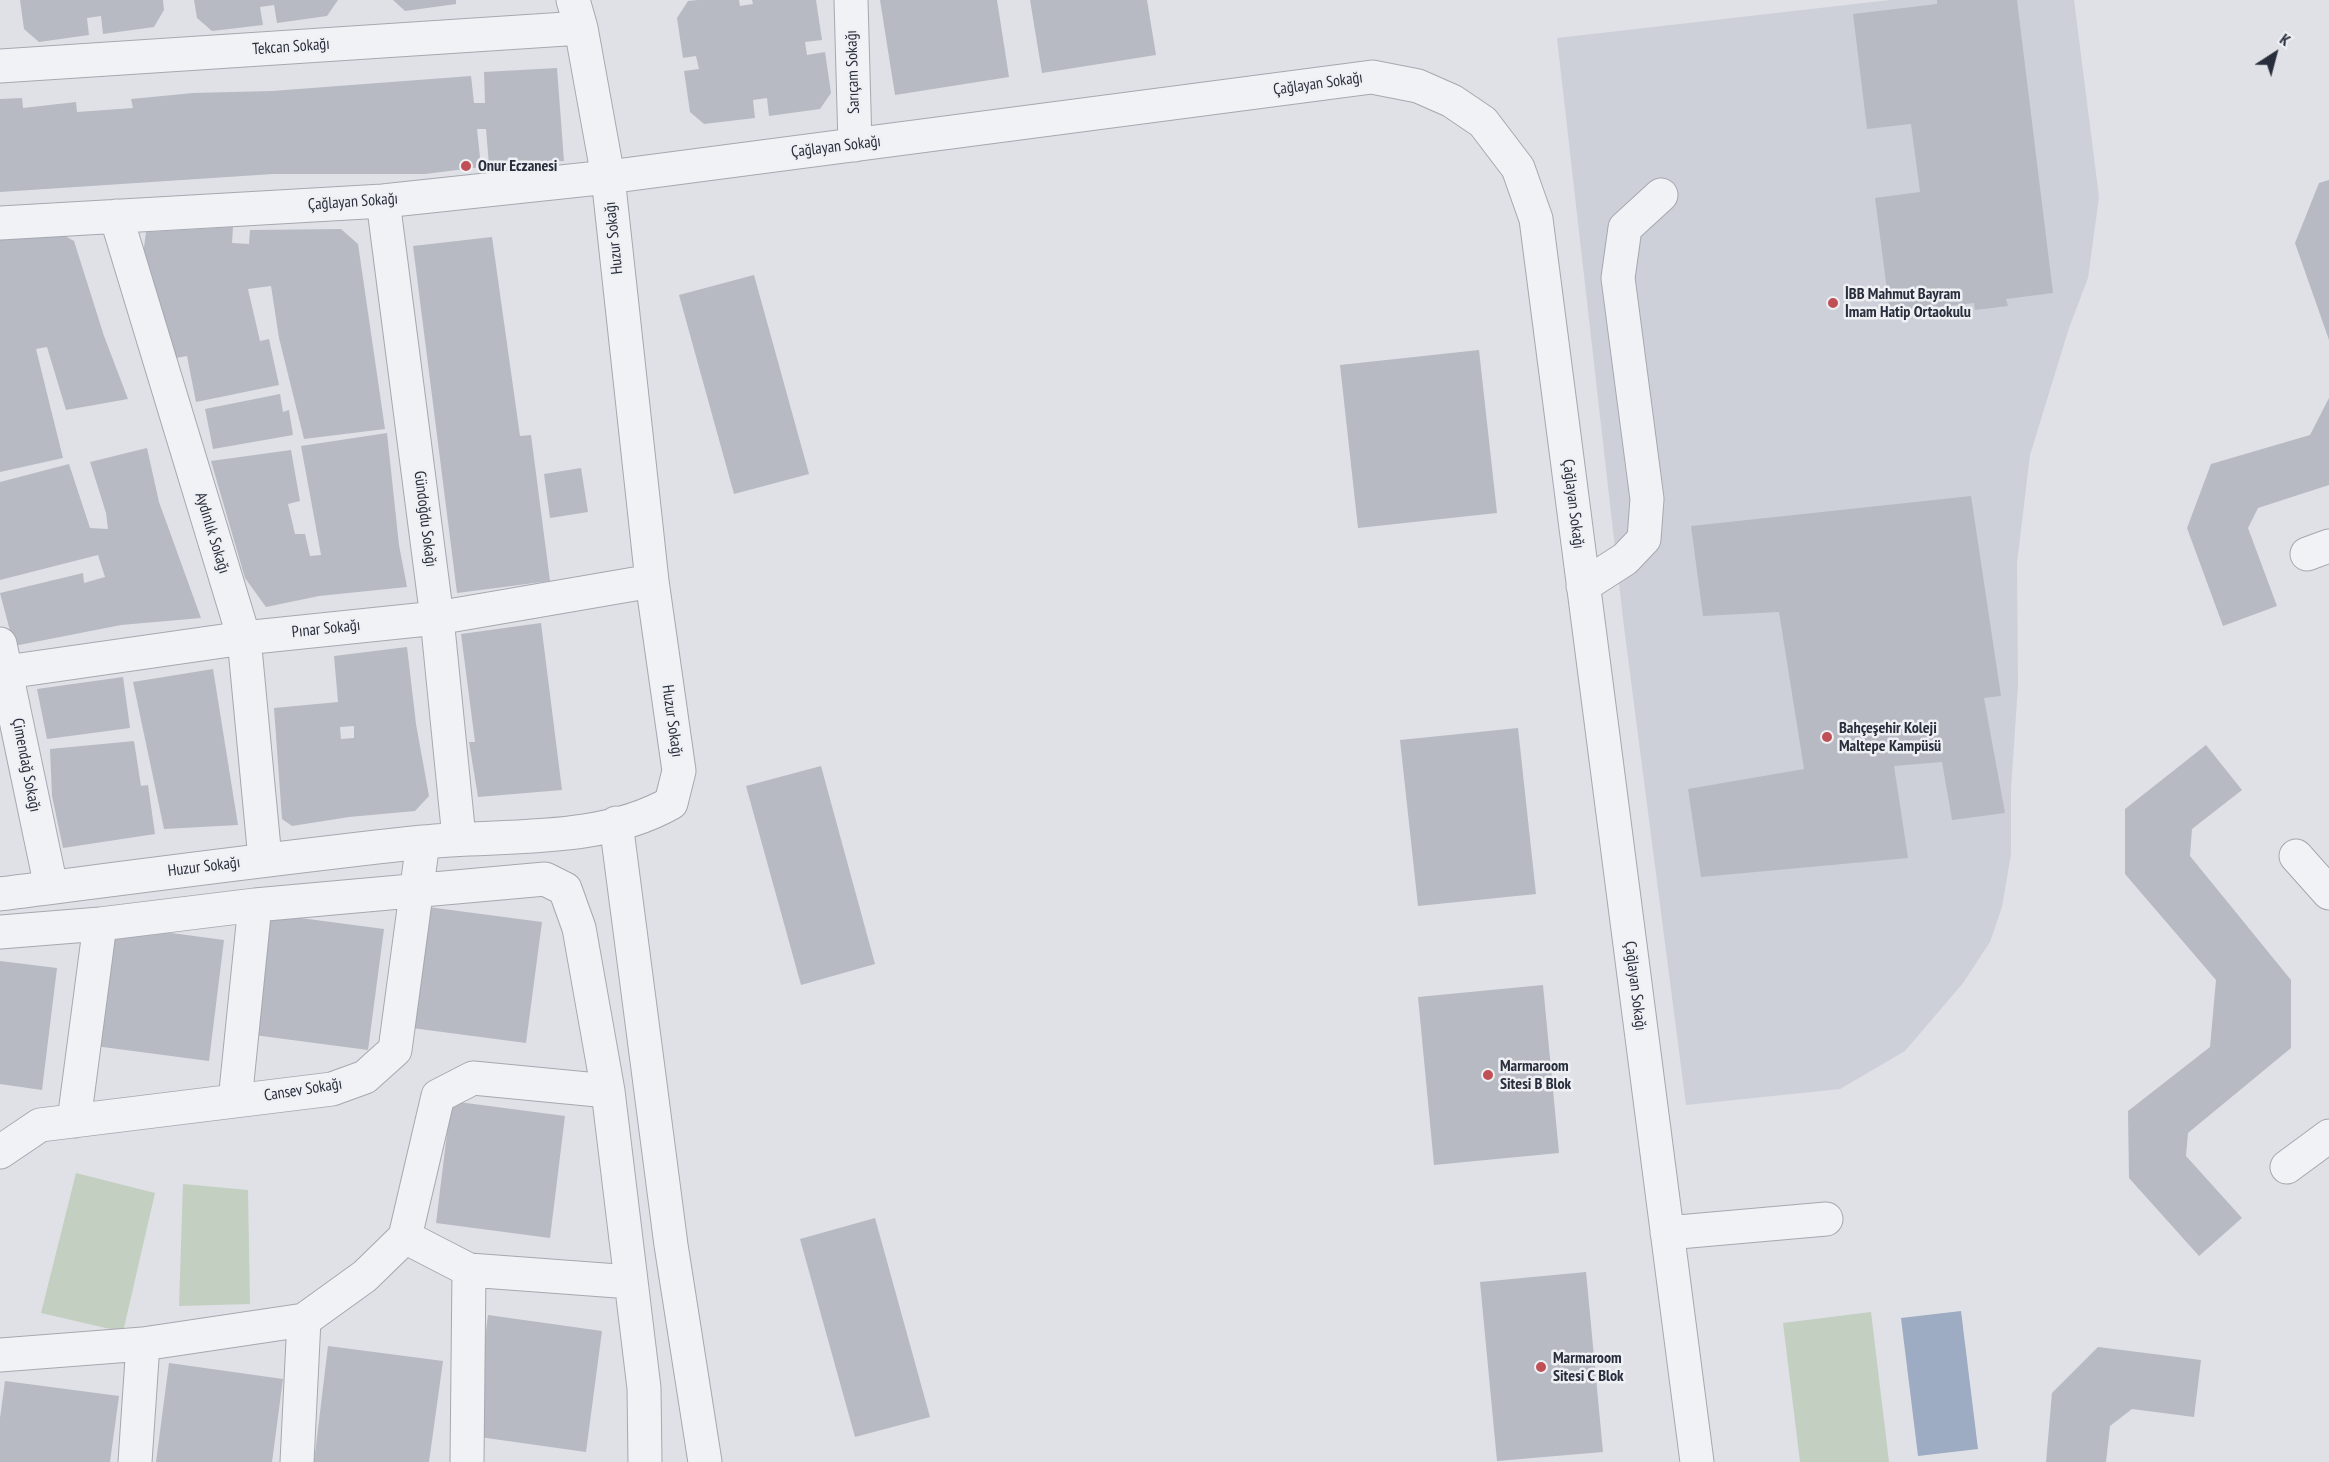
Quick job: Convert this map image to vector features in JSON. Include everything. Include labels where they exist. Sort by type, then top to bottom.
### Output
[{"type":"street","name":"Sarıçam Sokağı","points":[[850,0],[855,145]]},
{"type":"street","name":"Tekcan Sokağı","points":[[0,66],[577,14]]},
{"type":"street","name":"Huzur Sokağı","points":[[0,894],[265,859],[459,838],[574,832],[646,818],[671,803],[679,771],[652,581],[608,177],[577,14]]},
{"type":"street","name":"Çağlayan Sokağı","points":[[0,224],[383,201],[608,177],[1372,76],[1418,86],[1452,101],[1484,122],[1518,168],[1536,219],[1697,1462]]},
{"type":"street","points":[[1583,586],[1625,559],[1644,539],[1647,499],[1618,278],[1624,228],[1661,195]]},
{"type":"street","name":"Gündoğdu Sokağı","points":[[383,201],[438,618],[459,838]]},
{"type":"street","name":"Aydınlık Sokağı","points":[[116,216],[244,638],[265,859]]},
{"type":"street","name":"Pınar Sokağı","points":[[3,663],[438,618],[652,581]]},
{"type":"street","name":"Çimendağ Sokağı","points":[[3,663],[51,887]]},
{"type":"street","points":[[616,824],[669,1233],[705,1462]]},
{"type":"street","name":"Cansev Sokağı","points":[[0,1152],[40,1125],[332,1089],[365,1077],[395,1050],[423,842]]},
{"type":"street","points":[[2296,856],[2329,893]]},
{"type":"street","points":[[0,932],[100,924],[255,905],[544,879],[565,889],[579,928],[608,1091],[644,1388],[645,1462]]},
{"type":"street","points":[[235,1101],[255,905]]},
{"type":"street","points":[[74,1121],[100,924]]},
{"type":"street","points":[[0,1355],[143,1344],[304,1320],[365,1276],[405,1237],[438,1096],[472,1078],[608,1091]]},
{"type":"street","points":[[2287,1167],[2329,1136]]},
{"type":"street","points":[[1667,1233],[1826,1219]]},
{"type":"street","points":[[405,1237],[469,1270],[632,1282]]},
{"type":"street","points":[[467,1462],[469,1270]]},
{"type":"street","points":[[297,1462],[304,1320]]},
{"type":"street","points":[[135,1462],[143,1344]]},
{"type":"shaded area","points":[[1890,0],[2074,0],[2099,197],[2088,278],[2069,328],[2030,455],[2017,563],[2018,685],[2011,789],[2011,854],[2002,907],[1990,942],[1963,983],[1905,1051],[1840,1089],[1686,1105],[1624,627],[1557,38]]},
{"type":"green space","points":[[76,1173],[155,1193],[123,1332],[41,1313]]},
{"type":"green space","points":[[183,1184],[248,1190],[250,1304],[179,1306]]},
{"type":"green space","points":[[1871,1312],[1889,1462],[1800,1462],[1783,1323]]},
{"type":"water","points":[[1961,1311],[1978,1449],[1918,1456],[1901,1318]]},
{"type":"building","points":[[20,0],[163,0],[164,10],[154,27],[103,34],[101,16],[87,18],[89,35],[39,42],[24,29]]},
{"type":"building","points":[[194,0],[338,0],[327,16],[277,23],[274,5],[260,7],[263,25],[212,31],[197,18]]},
{"type":"building","points":[[393,0],[456,0],[456,4],[405,11]]},
{"type":"building","points":[[739,0],[740,6],[753,4],[752,0],[816,0],[822,40],[805,42],[807,55],[825,52],[831,93],[820,109],[769,116],[767,98],[753,100],[755,118],[704,124],[690,112],[684,71],[699,69],[696,56],[683,58],[677,18],[688,1]]},
{"type":"building","points":[[880,0],[997,0],[1009,77],[895,95]]},
{"type":"building","points":[[1030,0],[1147,0],[1156,55],[1042,73]]},
{"type":"building","points":[[1937,0],[2017,0],[2053,293],[2006,299],[2008,306],[1975,310],[1974,303],[1890,313],[1875,198],[1920,192],[1911,124],[1867,129],[1853,14],[1937,4]]},
{"type":"building","points":[[557,68],[564,161],[489,165],[486,129],[477,129],[481,167],[425,174],[273,174],[0,192],[0,99],[22,98],[23,108],[76,102],[77,112],[133,108],[131,99],[193,93],[272,91],[471,76],[474,103],[485,103],[484,72]]},
{"type":"building","points":[[2329,180],[2329,340],[2295,243],[2319,183]]},
{"type":"building","points":[[233,227],[232,243],[249,244],[250,230],[341,229],[358,244],[385,429],[304,439],[279,338],[271,286],[248,289],[260,341],[269,339],[279,385],[196,402],[187,356],[176,358],[143,255],[146,232]]},
{"type":"building","points":[[58,232],[74,241],[104,336],[128,399],[66,410],[47,347],[36,349],[63,458],[0,472],[0,234]]},
{"type":"building","points":[[492,237],[520,436],[531,435],[550,581],[457,593],[413,246]]},
{"type":"building","points":[[754,275],[809,474],[734,494],[679,295]]},
{"type":"building","points":[[1479,350],[1497,513],[1358,528],[1340,365]]},
{"type":"building","points":[[280,394],[283,412],[289,410],[293,435],[213,449],[205,409]]},
{"type":"building","points":[[2329,398],[2329,485],[2258,508],[2248,528],[2277,606],[2223,626],[2187,528],[2211,464],[2310,435]]},
{"type":"building","points":[[387,433],[399,545],[407,587],[319,596],[266,607],[245,578],[211,461],[291,450],[300,501],[288,504],[295,534],[305,534],[310,556],[321,555],[301,446]]},
{"type":"building","points":[[147,448],[159,502],[201,618],[121,625],[14,646],[0,593],[83,573],[84,583],[105,577],[98,555],[0,580],[0,482],[69,464],[90,528],[108,529],[106,513],[90,462]]},
{"type":"building","points":[[581,468],[588,512],[550,518],[544,474]]},
{"type":"building","points":[[1971,496],[2001,696],[1984,698],[2005,813],[1952,820],[1942,762],[1894,766],[1908,858],[1701,877],[1688,789],[1804,769],[1779,612],[1703,616],[1691,526]]},
{"type":"building","points":[[541,623],[562,790],[478,797],[469,742],[475,742],[461,634]]},
{"type":"building","points":[[407,647],[416,724],[429,796],[415,811],[349,817],[292,826],[282,819],[274,708],[338,702],[334,656]],"holes":[[[354,726],[354,738],[341,739],[340,727]]]},
{"type":"building","points":[[213,669],[238,825],[164,829],[133,682]]},
{"type":"building","points":[[123,677],[130,728],[47,739],[37,689]]},
{"type":"building","points":[[1518,728],[1536,894],[1418,906],[1400,740]]},
{"type":"building","points":[[134,741],[141,786],[148,785],[155,834],[63,848],[52,796],[50,749]]},
{"type":"building","points":[[2206,745],[2242,790],[2192,829],[2190,856],[2291,980],[2291,1048],[2188,1133],[2186,1156],[2242,1218],[2199,1256],[2129,1178],[2128,1111],[2210,1047],[2216,980],[2125,874],[2125,809]]},
{"type":"building","points":[[821,766],[875,964],[801,985],[746,786]]},
{"type":"building","points":[[428,907],[542,922],[526,1043],[412,1028]]},
{"type":"building","points":[[270,914],[384,929],[368,1050],[254,1035]]},
{"type":"building","points":[[111,925],[224,940],[209,1061],[95,1046]]},
{"type":"building","points":[[0,961],[57,968],[42,1090],[0,1084]]},
{"type":"building","name":"Marmaroom Sitesi B Blok","points":[[1543,985],[1559,1153],[1434,1165],[1418,997]]},
{"type":"building","points":[[451,1101],[565,1116],[550,1238],[436,1223]]},
{"type":"building","points":[[875,1218],[930,1417],[855,1437],[800,1239]]},
{"type":"building","name":"Marmaroom Sitesi C Blok","points":[[1586,1272],[1603,1452],[1497,1461],[1480,1282]]},
{"type":"building","points":[[488,1315],[602,1331],[586,1452],[472,1436]]},
{"type":"building","points":[[328,1346],[443,1361],[429,1462],[314,1462]]},
{"type":"building","points":[[2098,1347],[2201,1360],[2194,1417],[2132,1409],[2110,1426],[2106,1462],[2046,1462],[2052,1393]]},
{"type":"building","points":[[169,1363],[283,1379],[272,1462],[156,1462]]},
{"type":"building","points":[[5,1381],[119,1396],[110,1462],[0,1462],[0,1418]]},
{"type":"place","name":"Onur Eczanesi","points":[[466,166]]},
{"type":"place","name":"İBB Mahmut Bayram İmam Hatip Ortaokulu","points":[[1833,303]]},
{"type":"place","name":"Bahçeşehir Koleji Maltepe Kampüsü","points":[[1827,737]]},
{"type":"place","name":"Marmaroom Sitesi B Blok","points":[[1488,1075]]},
{"type":"place","name":"Marmaroom Sitesi C Blok","points":[[1541,1367]]}]
